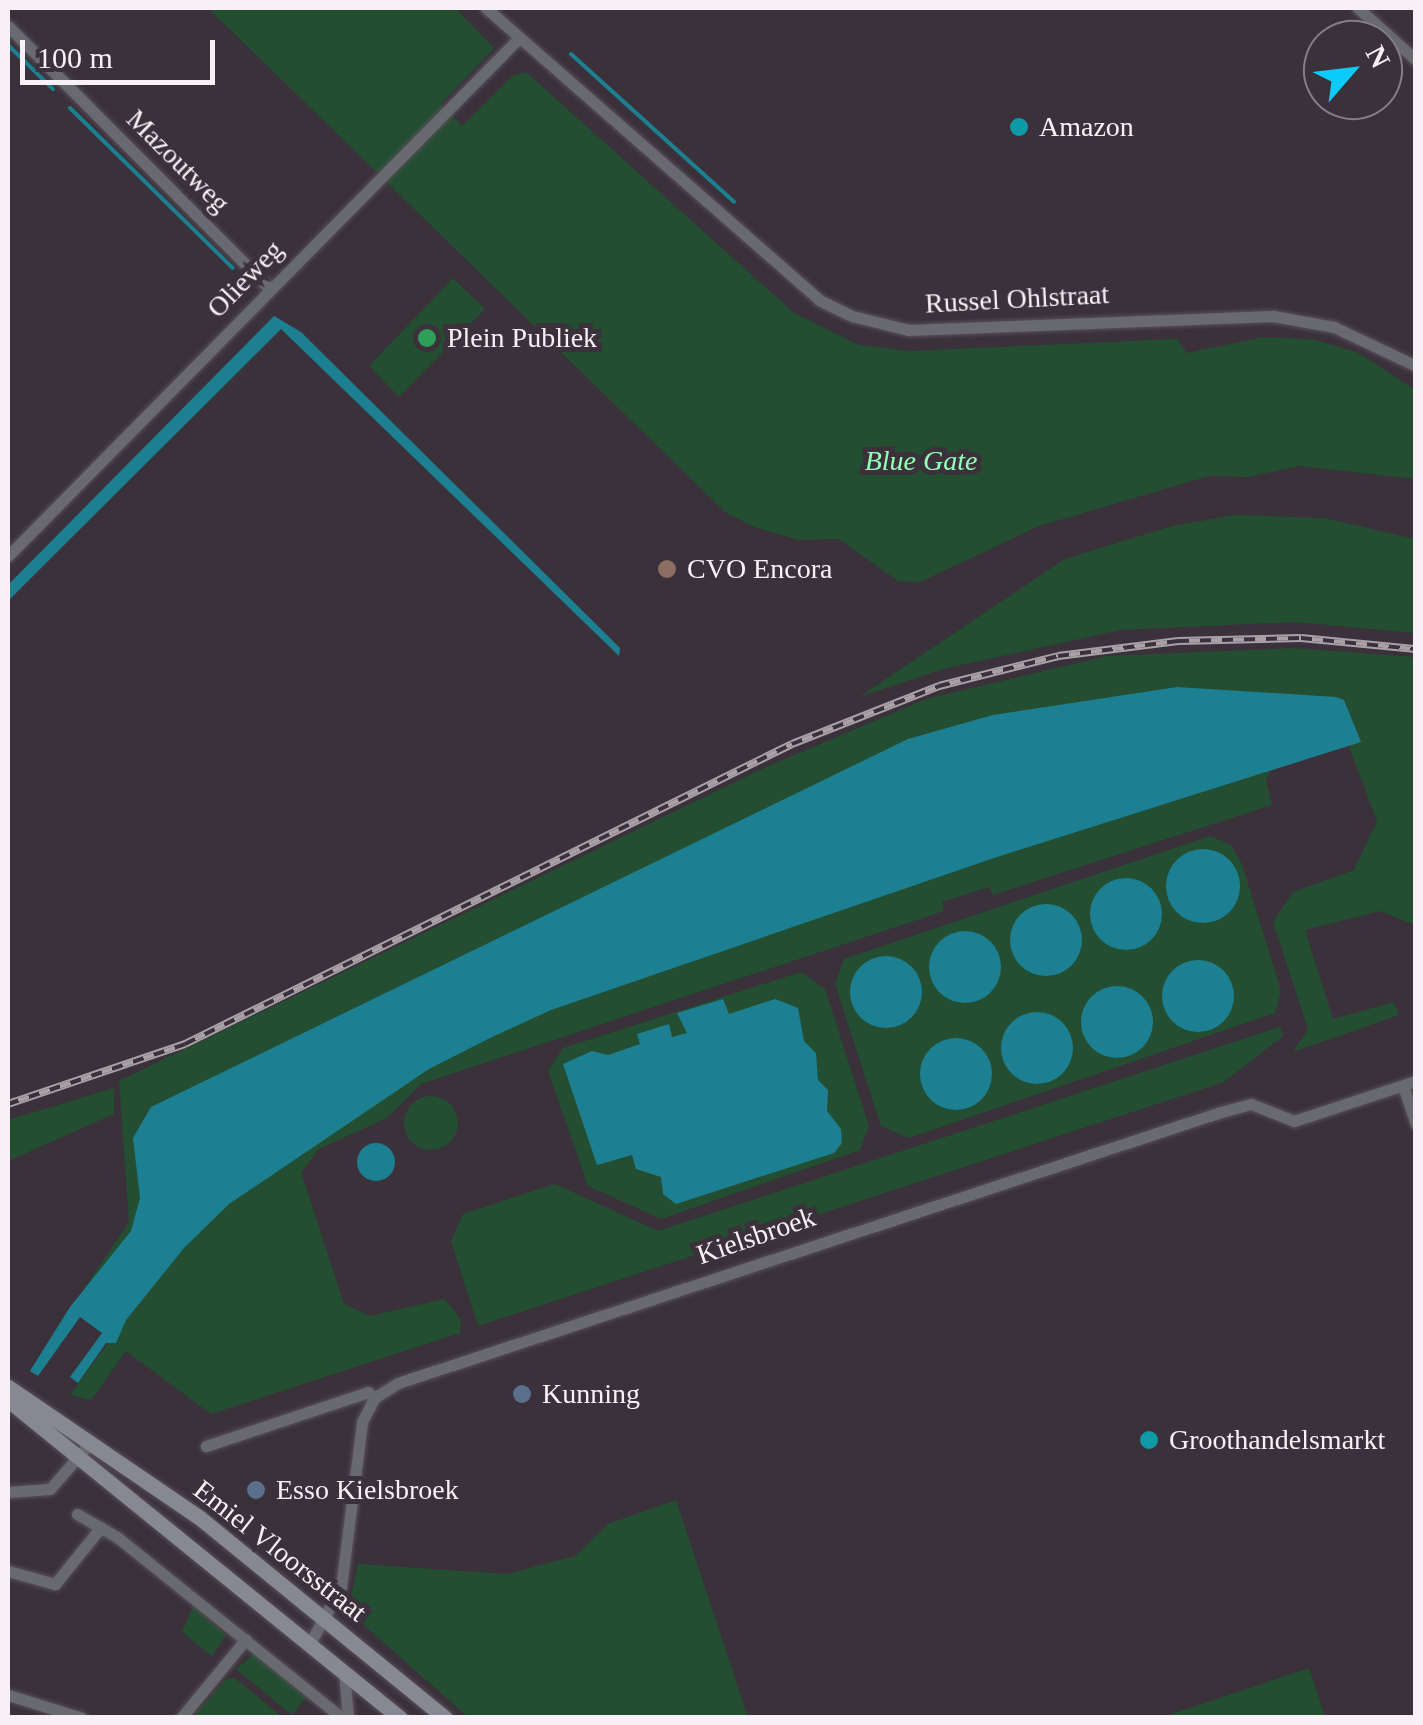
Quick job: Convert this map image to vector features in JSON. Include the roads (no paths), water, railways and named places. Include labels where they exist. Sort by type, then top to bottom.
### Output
[{"type":"street","name":"Russel Ohlstraat","points":[[486,8],[819,300],[852,316],[909,330],[1274,316],[1334,326],[1416,366]]},
{"type":"street","points":[[1361,13],[1416,60]]},
{"type":"street","name":"Mazoutweg","points":[[8,26],[270,289]]},
{"type":"street","name":"Olieweg","points":[[8,556],[518,38]]},
{"type":"street","name":"Kielsbroek","points":[[206,1446],[368,1392],[374,1398],[420,1375],[1251,1104],[1294,1121],[1409,1084],[1416,1124]]},
{"type":"street","points":[[8,1387],[85,1450]]},
{"type":"street","points":[[310,1643],[329,1618],[341,1587],[362,1422],[374,1398]]},
{"type":"street","points":[[8,1400],[85,1450]]},
{"type":"street","points":[[8,1492],[32,1495],[50,1489],[85,1450]]},
{"type":"street","name":"Emiel Vloorsstraat","points":[[85,1450],[329,1618],[444,1718]]},
{"type":"street","name":"Emiel Vloorsstraat","points":[[85,1450],[400,1718]]},
{"type":"street","points":[[78,1514],[101,1527],[345,1718]]},
{"type":"street","points":[[8,1571],[55,1584],[101,1527]]},
{"type":"street","points":[[181,1718],[246,1639]]},
{"type":"street","points":[[344,1671],[345,1718]]},
{"type":"street","points":[[8,1695],[38,1712],[82,1718]]},
{"type":"water","points":[[274,316],[301,332],[620,648],[619,656],[281,329],[8,601],[8,585]]},
{"type":"water","points":[[1177,687],[1336,697],[1344,700],[1361,742],[997,857],[551,1010],[488,1039],[429,1069],[229,1204],[184,1248],[126,1320],[116,1343],[106,1343],[78,1383],[70,1377],[102,1333],[80,1317],[38,1376],[30,1371],[70,1307],[131,1231],[140,1198],[133,1138],[151,1107],[908,739],[993,715]]},
{"type":"water","points":[[1203,849],[1229,860],[1240,886],[1229,912],[1203,923],[1177,912],[1166,886],[1177,860]]},
{"type":"water","points":[[1126,878],[1152,888],[1162,914],[1152,940],[1126,950],[1100,940],[1090,914],[1100,888]]},
{"type":"water","points":[[1046,904],[1060,906],[1072,914],[1080,926],[1080,954],[1072,966],[1060,974],[1046,976],[1032,974],[1020,966],[1012,954],[1010,940],[1012,926],[1020,914],[1032,906]]},
{"type":"water","points":[[965,931],[990,942],[1001,967],[990,992],[965,1003],[940,992],[929,967],[940,942]]},
{"type":"water","points":[[886,956],[911,967],[922,992],[911,1017],[886,1028],[861,1017],[850,992],[861,967]]},
{"type":"water","points":[[1198,960],[1212,962],[1224,970],[1232,982],[1232,1010],[1224,1022],[1212,1030],[1198,1032],[1184,1030],[1172,1022],[1164,1010],[1162,996],[1164,982],[1172,970],[1184,962]]},
{"type":"water","points":[[1117,986],[1142,997],[1153,1022],[1142,1047],[1117,1058],[1092,1047],[1081,1022],[1092,997]]},
{"type":"water","points":[[723,999],[729,1014],[775,999],[798,1008],[804,1041],[816,1053],[818,1080],[828,1090],[827,1111],[841,1129],[842,1143],[834,1153],[676,1204],[663,1194],[661,1177],[636,1169],[632,1155],[597,1165],[563,1064],[592,1051],[608,1055],[640,1044],[637,1034],[669,1024],[672,1037],[687,1033],[677,1013]]},
{"type":"water","points":[[1037,1012],[1062,1023],[1073,1048],[1062,1073],[1037,1084],[1012,1073],[1001,1048],[1012,1023]]},
{"type":"water","points":[[956,1038],[981,1049],[992,1074],[981,1099],[956,1110],[931,1099],[920,1074],[931,1049]]},
{"type":"water","points":[[376,1143],[389,1149],[395,1162],[389,1175],[376,1181],[363,1175],[357,1162],[363,1149]]},
{"type":"waterway","points":[[8,45],[53,89]]},
{"type":"waterway","points":[[571,54],[734,202]]},
{"type":"waterway","points":[[70,108],[233,268]]},
{"type":"railway","points":[[8,1104],[185,1044],[792,744],[939,686],[1058,656],[1178,641],[1301,638],[1416,649]]},
{"type":"place","name":"Amazon","points":[[1019,127]]},
{"type":"place","name":"Plein Publiek","points":[[427,338]]},
{"type":"place","name":"CVO Encora","points":[[667,569]]},
{"type":"place","name":"Kunning","points":[[522,1394]]},
{"type":"place","name":"Groothandelsmarkt","points":[[1149,1440]]},
{"type":"place","name":"Esso Kielsbroek","points":[[256,1490]]},
{"type":"park label","name":"Blue Gate","points":[[921,461]]}]
